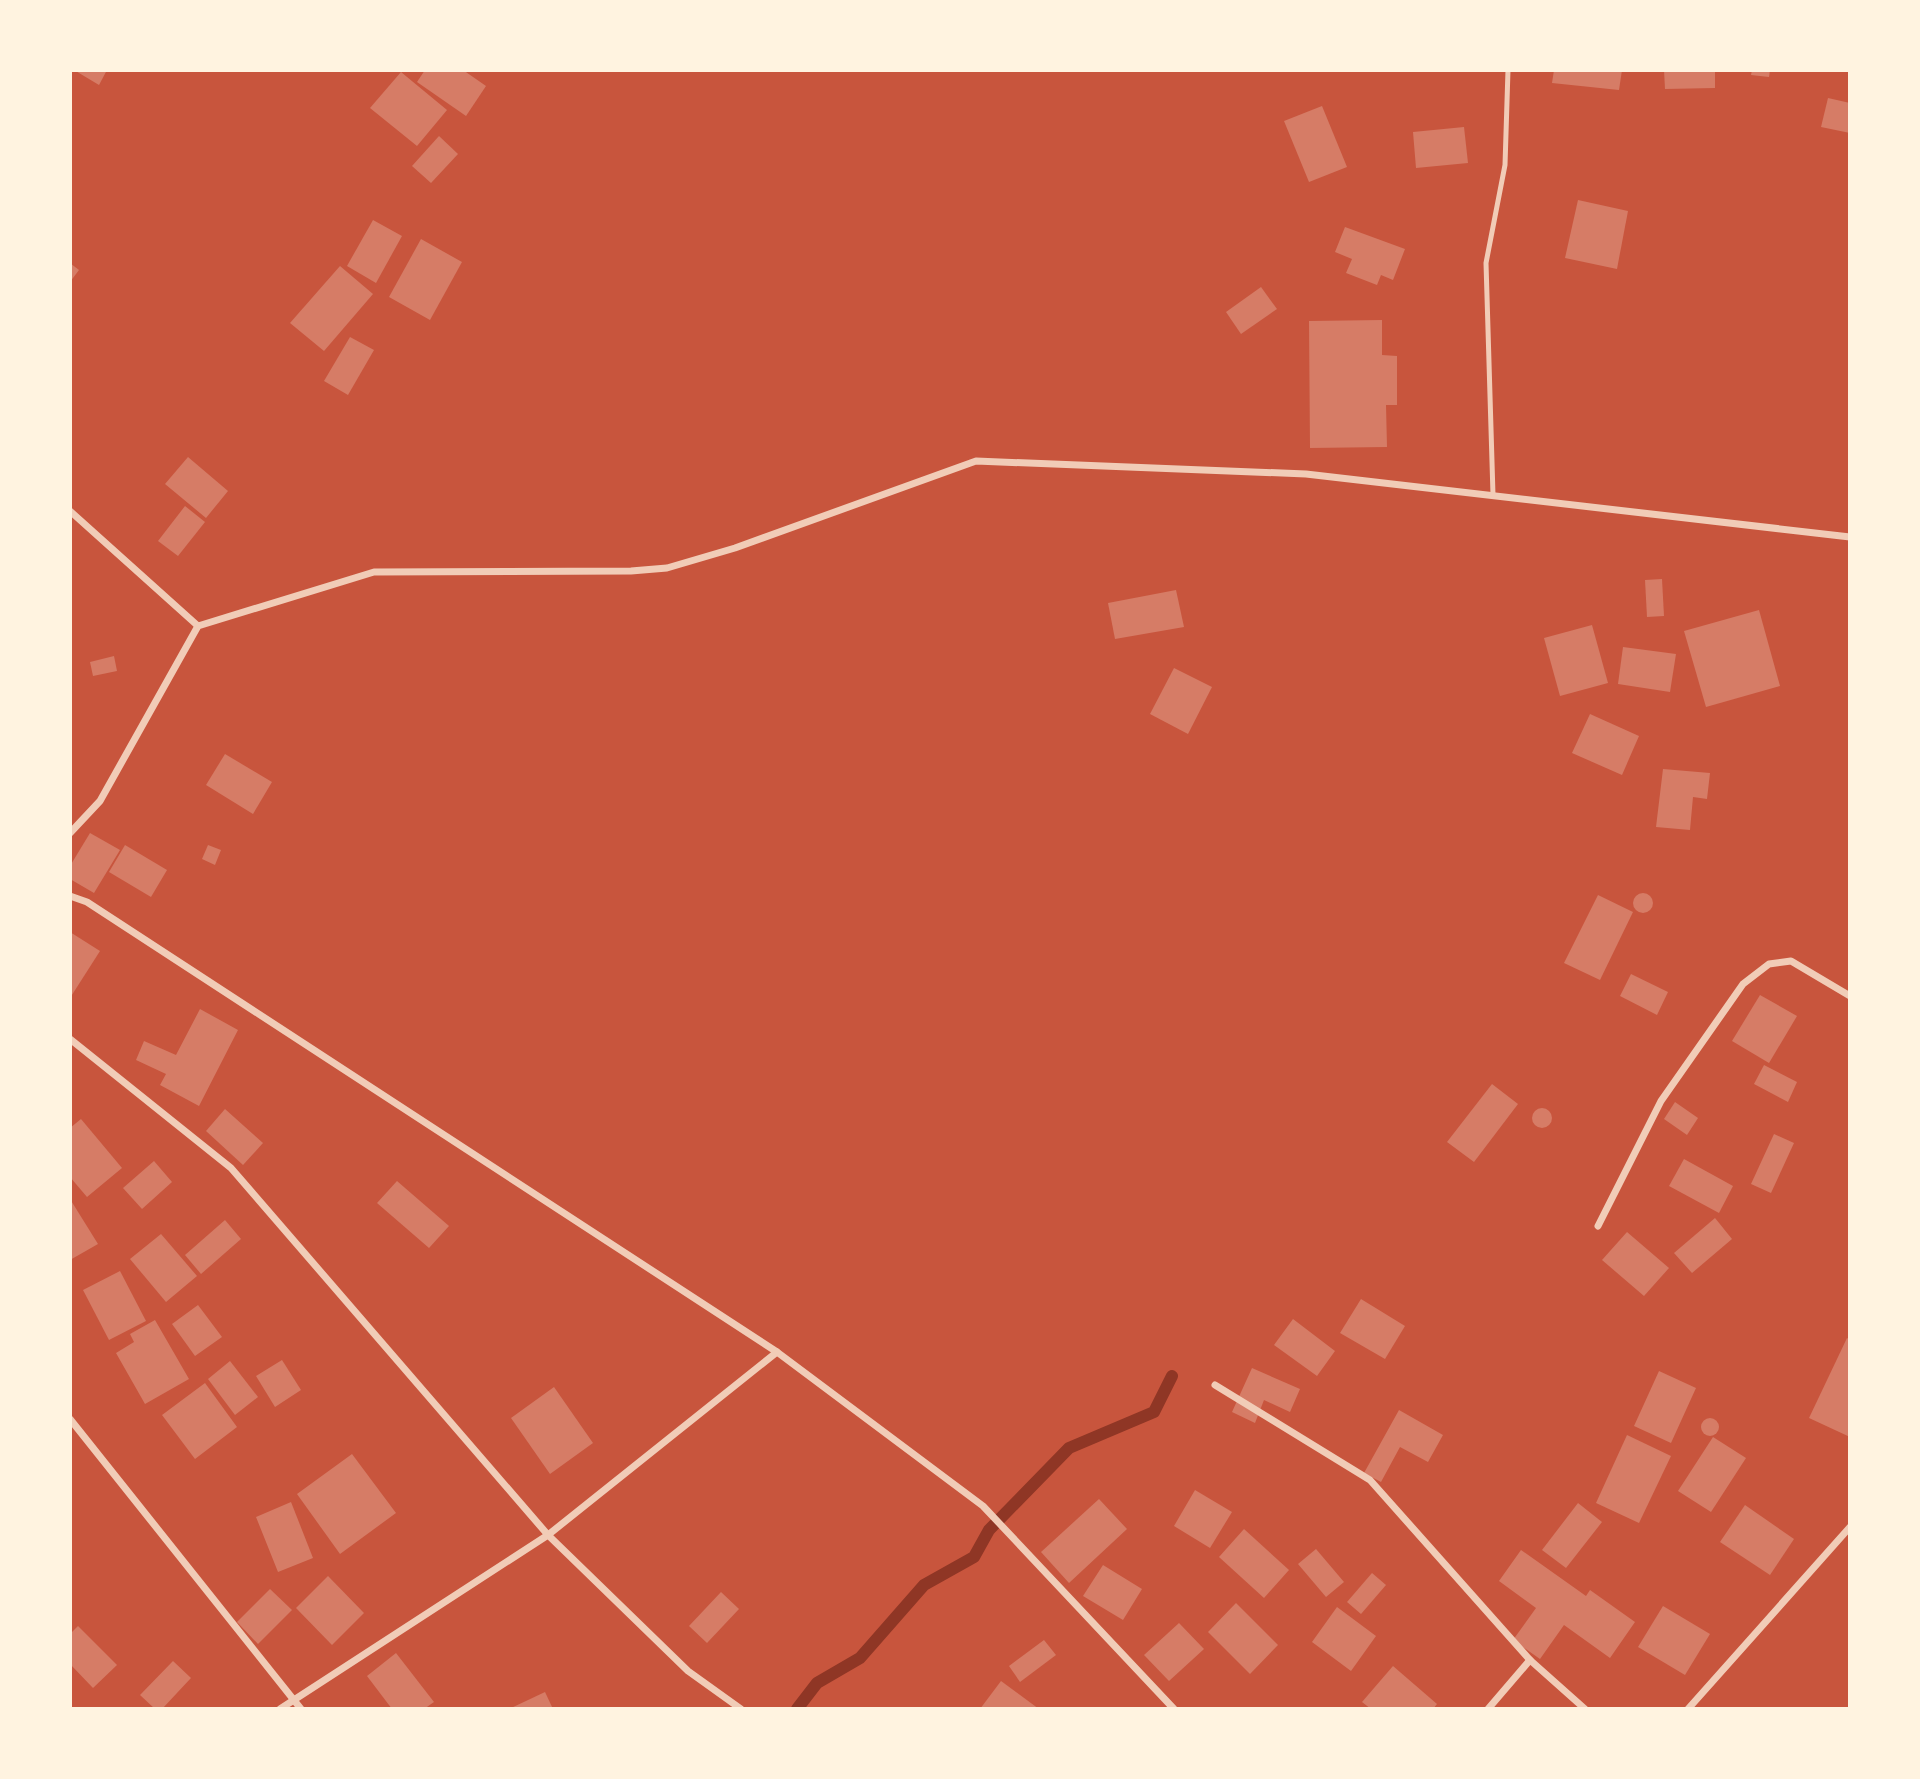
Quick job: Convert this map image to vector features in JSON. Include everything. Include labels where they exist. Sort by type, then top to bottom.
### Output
[{"type":"street","points":[[70,833],[100,801],[198,626],[374,572],[631,571],[667,568],[735,548],[976,461],[1306,474],[1850,537]]},
{"type":"street","points":[[70,511],[198,626]]},
{"type":"street","points":[[70,896],[99,910],[777,1352],[983,1506],[1174,1709]]},
{"type":"street","points":[[1598,1226],[1661,1101],[1743,984],[1769,964],[1791,961],[1850,996]]},
{"type":"street","points":[[70,1039],[231,1168],[548,1535],[688,1671],[741,1709]]},
{"type":"street","points":[[281,1709],[548,1535],[777,1352]]},
{"type":"street","points":[[1215,1385],[1370,1480],[1530,1660],[1585,1709]]},
{"type":"street","points":[[70,1419],[300,1709]]},
{"type":"street","points":[[1688,1709],[1850,1527]]},
{"type":"street","points":[[1488,1709],[1530,1660]]},
{"type":"lane","points":[[1493,495],[1486,263],[1506,165],[1507,70]]},
{"type":"building","points":[[74,70],[107,70],[99,85]]},
{"type":"building","points":[[425,70],[463,70],[486,86],[466,116],[417,82]]},
{"type":"building","points":[[1554,70],[1622,70],[1619,90],[1552,83]]},
{"type":"building","points":[[1664,70],[1715,70],[1715,88],[1665,89]]},
{"type":"building","points":[[1752,70],[1770,70],[1769,77],[1751,75]]},
{"type":"building","points":[[401,72],[447,110],[417,146],[370,108]]},
{"type":"building","points":[[1828,98],[1850,103],[1850,133],[1821,127]]},
{"type":"building","points":[[1322,106],[1347,167],[1309,182],[1284,121]]},
{"type":"building","points":[[1464,127],[1468,163],[1416,168],[1413,132]]},
{"type":"building","points":[[439,136],[458,154],[431,183],[412,166]]},
{"type":"building","points":[[1578,200],[1628,211],[1617,269],[1565,258]]},
{"type":"building","points":[[373,220],[402,236],[376,283],[347,266]]},
{"type":"building","points":[[1345,227],[1405,249],[1393,280],[1381,275],[1377,285],[1346,273],[1352,259],[1335,252]]},
{"type":"building","points":[[421,239],[462,262],[430,320],[389,297]]},
{"type":"building","points":[[70,263],[79,270],[70,282]]},
{"type":"building","points":[[340,266],[373,294],[324,351],[290,323]]},
{"type":"building","points":[[1261,287],[1277,309],[1241,334],[1226,312]]},
{"type":"building","points":[[1382,320],[1382,355],[1397,356],[1397,405],[1386,405],[1387,447],[1310,448],[1309,321]]},
{"type":"building","points":[[350,337],[374,350],[348,395],[324,381]]},
{"type":"building","points":[[188,457],[228,491],[206,518],[165,484]]},
{"type":"building","points":[[185,506],[205,522],[178,556],[158,541]]},
{"type":"building","points":[[1662,579],[1664,616],[1647,617],[1645,580]]},
{"type":"building","points":[[1176,590],[1184,627],[1115,639],[1108,603]]},
{"type":"building","points":[[1759,610],[1780,686],[1706,707],[1684,631]]},
{"type":"building","points":[[1592,625],[1608,683],[1560,696],[1544,638]]},
{"type":"building","points":[[1623,647],[1676,654],[1670,692],[1618,684]]},
{"type":"building","points":[[114,656],[117,671],[93,676],[90,662]]},
{"type":"building","points":[[1174,668],[1212,687],[1188,734],[1150,714]]},
{"type":"building","points":[[1590,714],[1639,736],[1622,775],[1572,753]]},
{"type":"building","points":[[225,754],[272,782],[253,814],[206,785]]},
{"type":"building","points":[[1663,769],[1710,773],[1707,799],[1693,797],[1690,830],[1656,827]]},
{"type":"building","points":[[90,833],[120,850],[94,893],[70,879],[70,866]]},
{"type":"building","points":[[125,845],[167,870],[151,897],[109,872]]},
{"type":"building","points":[[208,845],[221,850],[215,865],[202,859]]},
{"type":"building","points":[[1643,893],[1650,896],[1653,903],[1650,910],[1643,913],[1636,910],[1633,903],[1636,896]]},
{"type":"building","points":[[1598,895],[1633,912],[1600,980],[1564,963]]},
{"type":"building","points":[[70,932],[100,951],[70,998]]},
{"type":"building","points":[[1631,974],[1668,992],[1657,1015],[1620,996]]},
{"type":"building","points":[[1760,995],[1797,1016],[1769,1063],[1732,1041]]},
{"type":"building","points":[[200,1009],[238,1030],[199,1106],[160,1085],[166,1074],[136,1060],[144,1041],[176,1055]]},
{"type":"building","points":[[1764,1065],[1797,1082],[1788,1102],[1754,1084]]},
{"type":"building","points":[[1492,1084],[1518,1104],[1474,1162],[1447,1142]]},
{"type":"building","points":[[1675,1102],[1698,1118],[1687,1135],[1664,1119]]},
{"type":"building","points":[[1542,1108],[1549,1111],[1552,1118],[1549,1125],[1542,1128],[1535,1125],[1532,1118],[1535,1111]]},
{"type":"building","points":[[225,1109],[263,1143],[243,1165],[206,1131]]},
{"type":"building","points":[[81,1119],[122,1168],[87,1197],[70,1177],[70,1128]]},
{"type":"building","points":[[1774,1134],[1794,1143],[1771,1193],[1751,1184]]},
{"type":"building","points":[[1684,1159],[1733,1186],[1719,1213],[1669,1186]]},
{"type":"building","points":[[154,1161],[172,1182],[142,1209],[123,1188]]},
{"type":"building","points":[[397,1181],[449,1226],[429,1248],[377,1203]]},
{"type":"building","points":[[70,1199],[98,1244],[70,1260]]},
{"type":"building","points":[[1715,1218],[1732,1239],[1692,1273],[1674,1253]]},
{"type":"building","points":[[225,1220],[241,1239],[201,1274],[185,1255]]},
{"type":"building","points":[[1627,1232],[1669,1268],[1644,1296],[1602,1260]]},
{"type":"building","points":[[161,1234],[197,1276],[166,1302],[130,1259]]},
{"type":"building","points":[[120,1271],[146,1321],[109,1340],[83,1290]]},
{"type":"building","points":[[1361,1299],[1405,1326],[1385,1359],[1340,1333]]},
{"type":"building","points":[[198,1305],[222,1337],[195,1356],[172,1324]]},
{"type":"building","points":[[1293,1319],[1335,1351],[1317,1376],[1274,1345]]},
{"type":"building","points":[[155,1320],[189,1379],[145,1404],[116,1353],[134,1342],[130,1334]]},
{"type":"building","points":[[1847,1338],[1850,1340],[1850,1437],[1809,1418]]},
{"type":"building","points":[[282,1360],[301,1390],[275,1407],[256,1376]]},
{"type":"building","points":[[230,1361],[258,1397],[235,1415],[208,1379]]},
{"type":"building","points":[[1252,1368],[1300,1389],[1290,1412],[1264,1400],[1255,1423],[1232,1412]]},
{"type":"building","points":[[1659,1371],[1696,1388],[1671,1443],[1634,1426]]},
{"type":"building","points":[[205,1383],[237,1427],[195,1459],[162,1415]]},
{"type":"building","points":[[554,1387],[593,1443],[550,1474],[511,1418]]},
{"type":"building","points":[[1399,1410],[1443,1435],[1428,1462],[1400,1447],[1381,1482],[1364,1473]]},
{"type":"building","points":[[1706,1418],[1714,1418],[1719,1427],[1717,1434],[1706,1436],[1701,1431],[1701,1423]]},
{"type":"building","points":[[1627,1435],[1671,1456],[1639,1523],[1596,1503]]},
{"type":"building","points":[[1713,1437],[1746,1458],[1711,1512],[1678,1491]]},
{"type":"building","points":[[352,1454],[396,1513],[340,1554],[297,1494]]},
{"type":"building","points":[[1195,1490],[1232,1512],[1210,1548],[1174,1526]]},
{"type":"building","points":[[1099,1499],[1127,1529],[1069,1583],[1041,1552]]},
{"type":"building","points":[[291,1502],[313,1558],[278,1572],[256,1517]]},
{"type":"building","points":[[1578,1503],[1602,1522],[1566,1568],[1542,1550]]},
{"type":"building","points":[[1745,1505],[1794,1539],[1770,1575],[1720,1542]]},
{"type":"building","points":[[1244,1529],[1289,1570],[1264,1598],[1219,1557]]},
{"type":"building","points":[[1316,1549],[1344,1582],[1326,1597],[1298,1564]]},
{"type":"building","points":[[1521,1550],[1586,1596],[1590,1590],[1635,1622],[1610,1658],[1564,1625],[1540,1659],[1513,1640],[1536,1608],[1499,1581]]},
{"type":"building","points":[[1103,1565],[1142,1589],[1123,1620],[1083,1596]]},
{"type":"building","points":[[1372,1573],[1386,1585],[1361,1614],[1347,1602]]},
{"type":"building","points":[[328,1576],[364,1613],[332,1645],[296,1608]]},
{"type":"building","points":[[270,1589],[292,1610],[258,1644],[237,1622]]},
{"type":"building","points":[[721,1592],[739,1609],[707,1643],[689,1626]]},
{"type":"building","points":[[1236,1603],[1278,1645],[1250,1674],[1208,1632]]},
{"type":"building","points":[[1663,1606],[1710,1634],[1685,1675],[1638,1647]]},
{"type":"building","points":[[1337,1607],[1376,1636],[1351,1671],[1312,1642]]},
{"type":"building","points":[[1179,1623],[1204,1649],[1169,1681],[1144,1655]]},
{"type":"building","points":[[78,1626],[117,1665],[93,1688],[70,1664],[70,1634]]},
{"type":"building","points":[[1044,1640],[1056,1655],[1020,1682],[1009,1666]]},
{"type":"building","points":[[396,1653],[434,1702],[424,1709],[392,1709],[367,1676]]},
{"type":"building","points":[[173,1661],[191,1678],[162,1709],[155,1709],[140,1695]]},
{"type":"building","points":[[1393,1666],[1437,1704],[1433,1709],[1371,1709],[1362,1702]]},
{"type":"building","points":[[1001,1681],[1039,1709],[980,1709]]},
{"type":"building","points":[[545,1692],[553,1709],[509,1709]]},
{"type":"waterway","points":[[797,1709],[817,1683],[860,1658],[924,1585],[974,1557],[989,1530],[1069,1448],[1154,1412],[1172,1376]]}]
